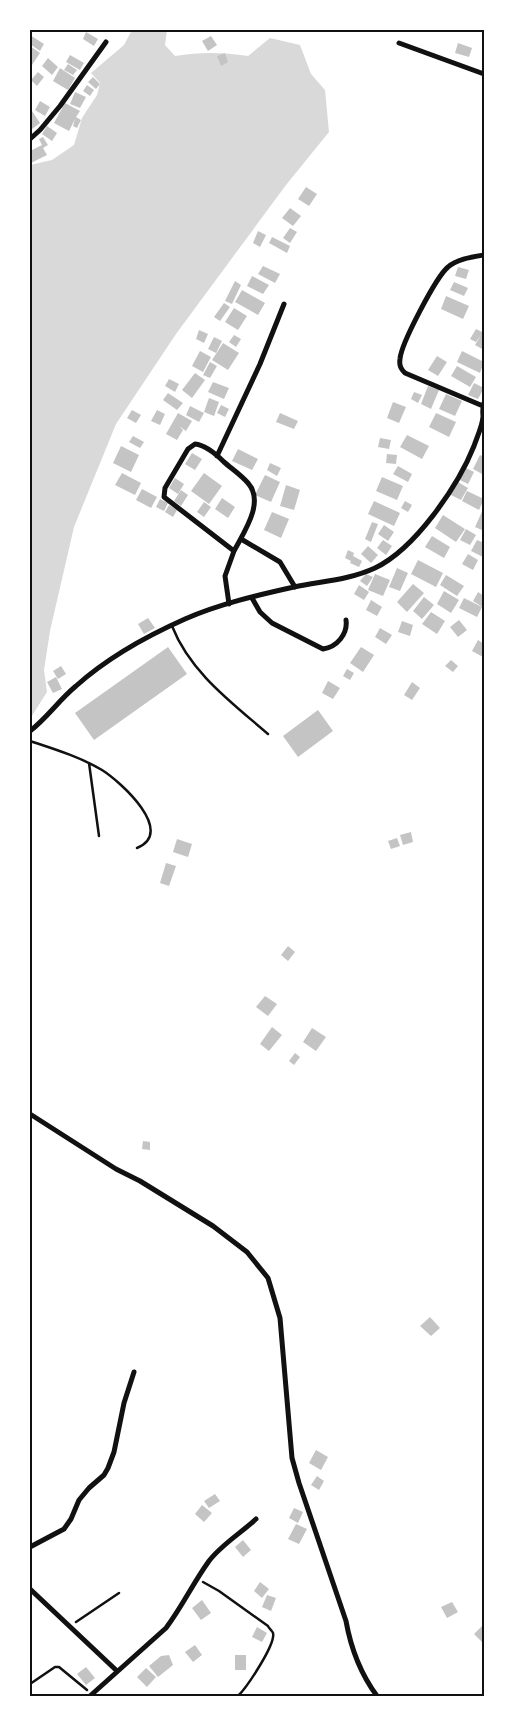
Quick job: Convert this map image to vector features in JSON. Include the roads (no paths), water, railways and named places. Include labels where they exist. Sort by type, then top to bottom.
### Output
[{"type":"street","points":[[31,136],[60,106],[106,42]]},
{"type":"street","points":[[398,43],[484,74]]},
{"type":"street","points":[[30,731],[76,685],[123,653],[185,619],[229,604],[295,587],[348,578],[374,568],[395,556],[434,514],[454,485],[470,456],[483,418],[483,404],[405,373],[400,368],[399,361],[406,341],[439,276],[454,262],[484,254]]},
{"type":"street","points":[[217,456],[260,364],[284,304]]},
{"type":"street","points":[[229,604],[225,576],[254,506],[255,498],[248,483],[217,456],[198,444],[191,446],[165,488],[164,497],[234,551]]},
{"type":"street","points":[[241,539],[280,562],[295,587]]},
{"type":"street","points":[[252,598],[260,612],[272,623],[323,650],[333,646],[343,635],[346,630],[346,620]]},
{"type":"street","points":[[30,1114],[116,1169],[213,1226],[247,1252],[268,1278],[280,1318],[292,1458],[346,1621],[350,1642],[358,1666],[377,1696]]},
{"type":"street","points":[[30,1547],[64,1529],[71,1519],[79,1500],[104,1475],[114,1452],[124,1403],[134,1372]]},
{"type":"street","points":[[91,1695],[166,1628],[215,1554],[256,1519]]},
{"type":"street","points":[[30,1590],[117,1671]]},
{"type":"lane","points":[[172,626],[181,645],[196,666],[221,694],[268,734]]},
{"type":"lane","points":[[30,741],[89,763],[113,777],[148,819],[152,828],[150,838],[144,846],[137,848]]},
{"type":"lane","points":[[89,763],[99,836]]}]
